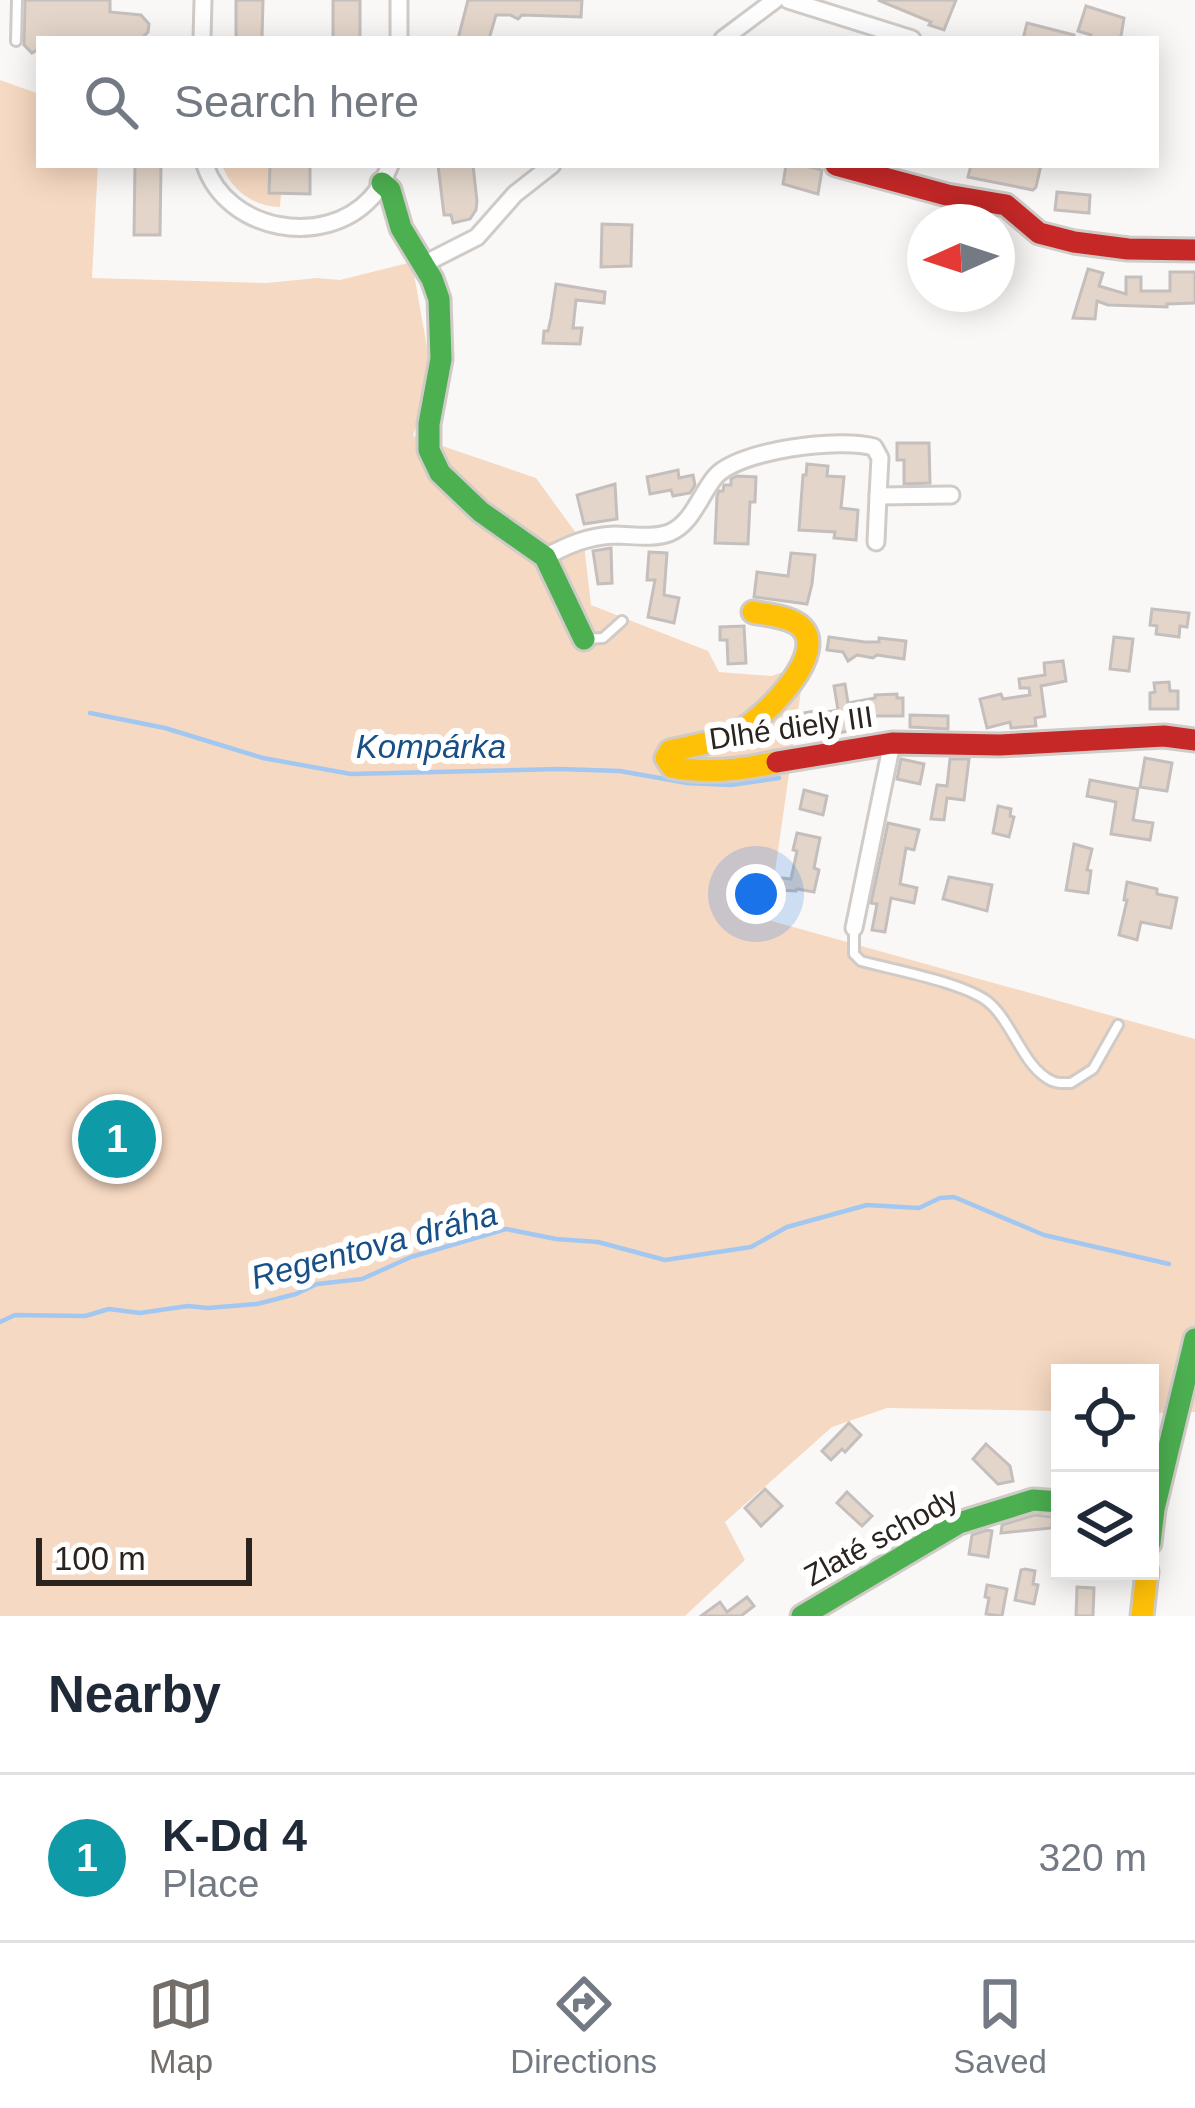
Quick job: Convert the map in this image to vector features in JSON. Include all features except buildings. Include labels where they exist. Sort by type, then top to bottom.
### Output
[{"type":"street","points":[[202,36],[203,0]]},
{"type":"street","points":[[398,36],[399,0]]},
{"type":"street","points":[[727,36],[775,0]]},
{"type":"street","points":[[788,0],[902,36]]},
{"type":"street","points":[[206,168],[215,188],[240,211],[305,229],[323,226],[362,207],[386,174]]},
{"type":"street","points":[[422,265],[477,237],[515,194],[549,168]]},
{"type":"street","points":[[847,168],[947,195],[1006,205],[1039,233],[1128,249],[1195,250]]},
{"type":"street","points":[[386,174],[400,228],[439,299],[441,359],[429,450],[440,473],[481,512],[545,557],[584,639]]},
{"type":"street","points":[[545,557],[580,539],[676,531],[726,466],[764,454],[861,443],[874,447],[880,458],[876,542]]},
{"type":"street","points":[[878,496],[951,495]]},
{"type":"street","name":"Dlhé diely III","points":[[753,612],[799,625],[806,634],[808,647],[795,679],[746,728],[670,751],[666,758],[672,767],[692,771],[753,768],[809,754],[892,743],[1000,745],[1164,736],[1195,740]]},
{"type":"street","points":[[854,928],[892,743]]},
{"type":"street","points":[[1159,1481],[1195,1339]]},
{"type":"street","name":"Zlaté schody","points":[[802,1616],[959,1523],[1034,1501],[1051,1502]]},
{"type":"street","points":[[1142,1616],[1146,1580]]},
{"type":"lane","points":[[16,0],[16,40]]},
{"type":"lane","points":[[584,639],[603,638],[622,621]]},
{"type":"lane","points":[[854,928],[854,954],[861,961],[944,982],[987,1001],[1028,1058],[1052,1081],[1071,1083],[1093,1070],[1118,1025]]},
{"type":"shaded area","points":[[0,80],[36,93],[36,168],[98,168],[92,278],[340,280],[412,262],[432,376],[413,436],[536,478],[584,544],[591,605],[708,651],[719,672],[772,676],[805,663],[768,920],[1195,1039],[1195,1412],[1159,1413],[1159,1364],[1051,1364],[1051,1411],[887,1408],[832,1427],[725,1522],[745,1560],[685,1616],[0,1616]]},
{"type":"shaded area","points":[[224,168],[270,168],[269,193],[281,194],[280,207],[261,204],[231,182]]},
{"type":"waterway","name":"Kompárka","points":[[90,713],[165,728],[263,758],[351,774],[559,769],[620,771],[731,785],[779,778]]},
{"type":"waterway","name":"Regentova dráha","points":[[0,1322],[15,1315],[85,1316],[109,1309],[140,1313],[257,1304],[317,1284],[362,1279],[411,1257],[506,1229],[598,1242],[665,1260],[751,1247],[787,1227],[867,1205],[919,1208],[954,1197],[1044,1235],[1169,1264]]},
{"type":"traffic: fast","points":[[382,183],[390,190],[401,228],[439,299],[441,359],[429,450],[440,473],[481,512],[545,557],[584,639]]},
{"type":"traffic: fast","points":[[1159,1488],[1195,1339]]},
{"type":"traffic: fast","points":[[802,1616],[959,1523],[1033,1500],[1051,1501]]},
{"type":"traffic: slow","points":[[753,612],[799,625],[807,636],[802,666],[766,711],[743,729],[670,751],[666,758],[672,767],[698,770],[777,762]]},
{"type":"traffic: slow","points":[[1142,1616],[1146,1580]]},
{"type":"traffic: jam","points":[[847,168],[947,195],[1006,205],[1039,233],[1074,242],[1195,250]]},
{"type":"traffic: jam","points":[[777,762],[892,743],[1000,745],[1164,736],[1195,740]]},
{"type":"place","name":"K-Dd 4","points":[[117,1139]]}]
